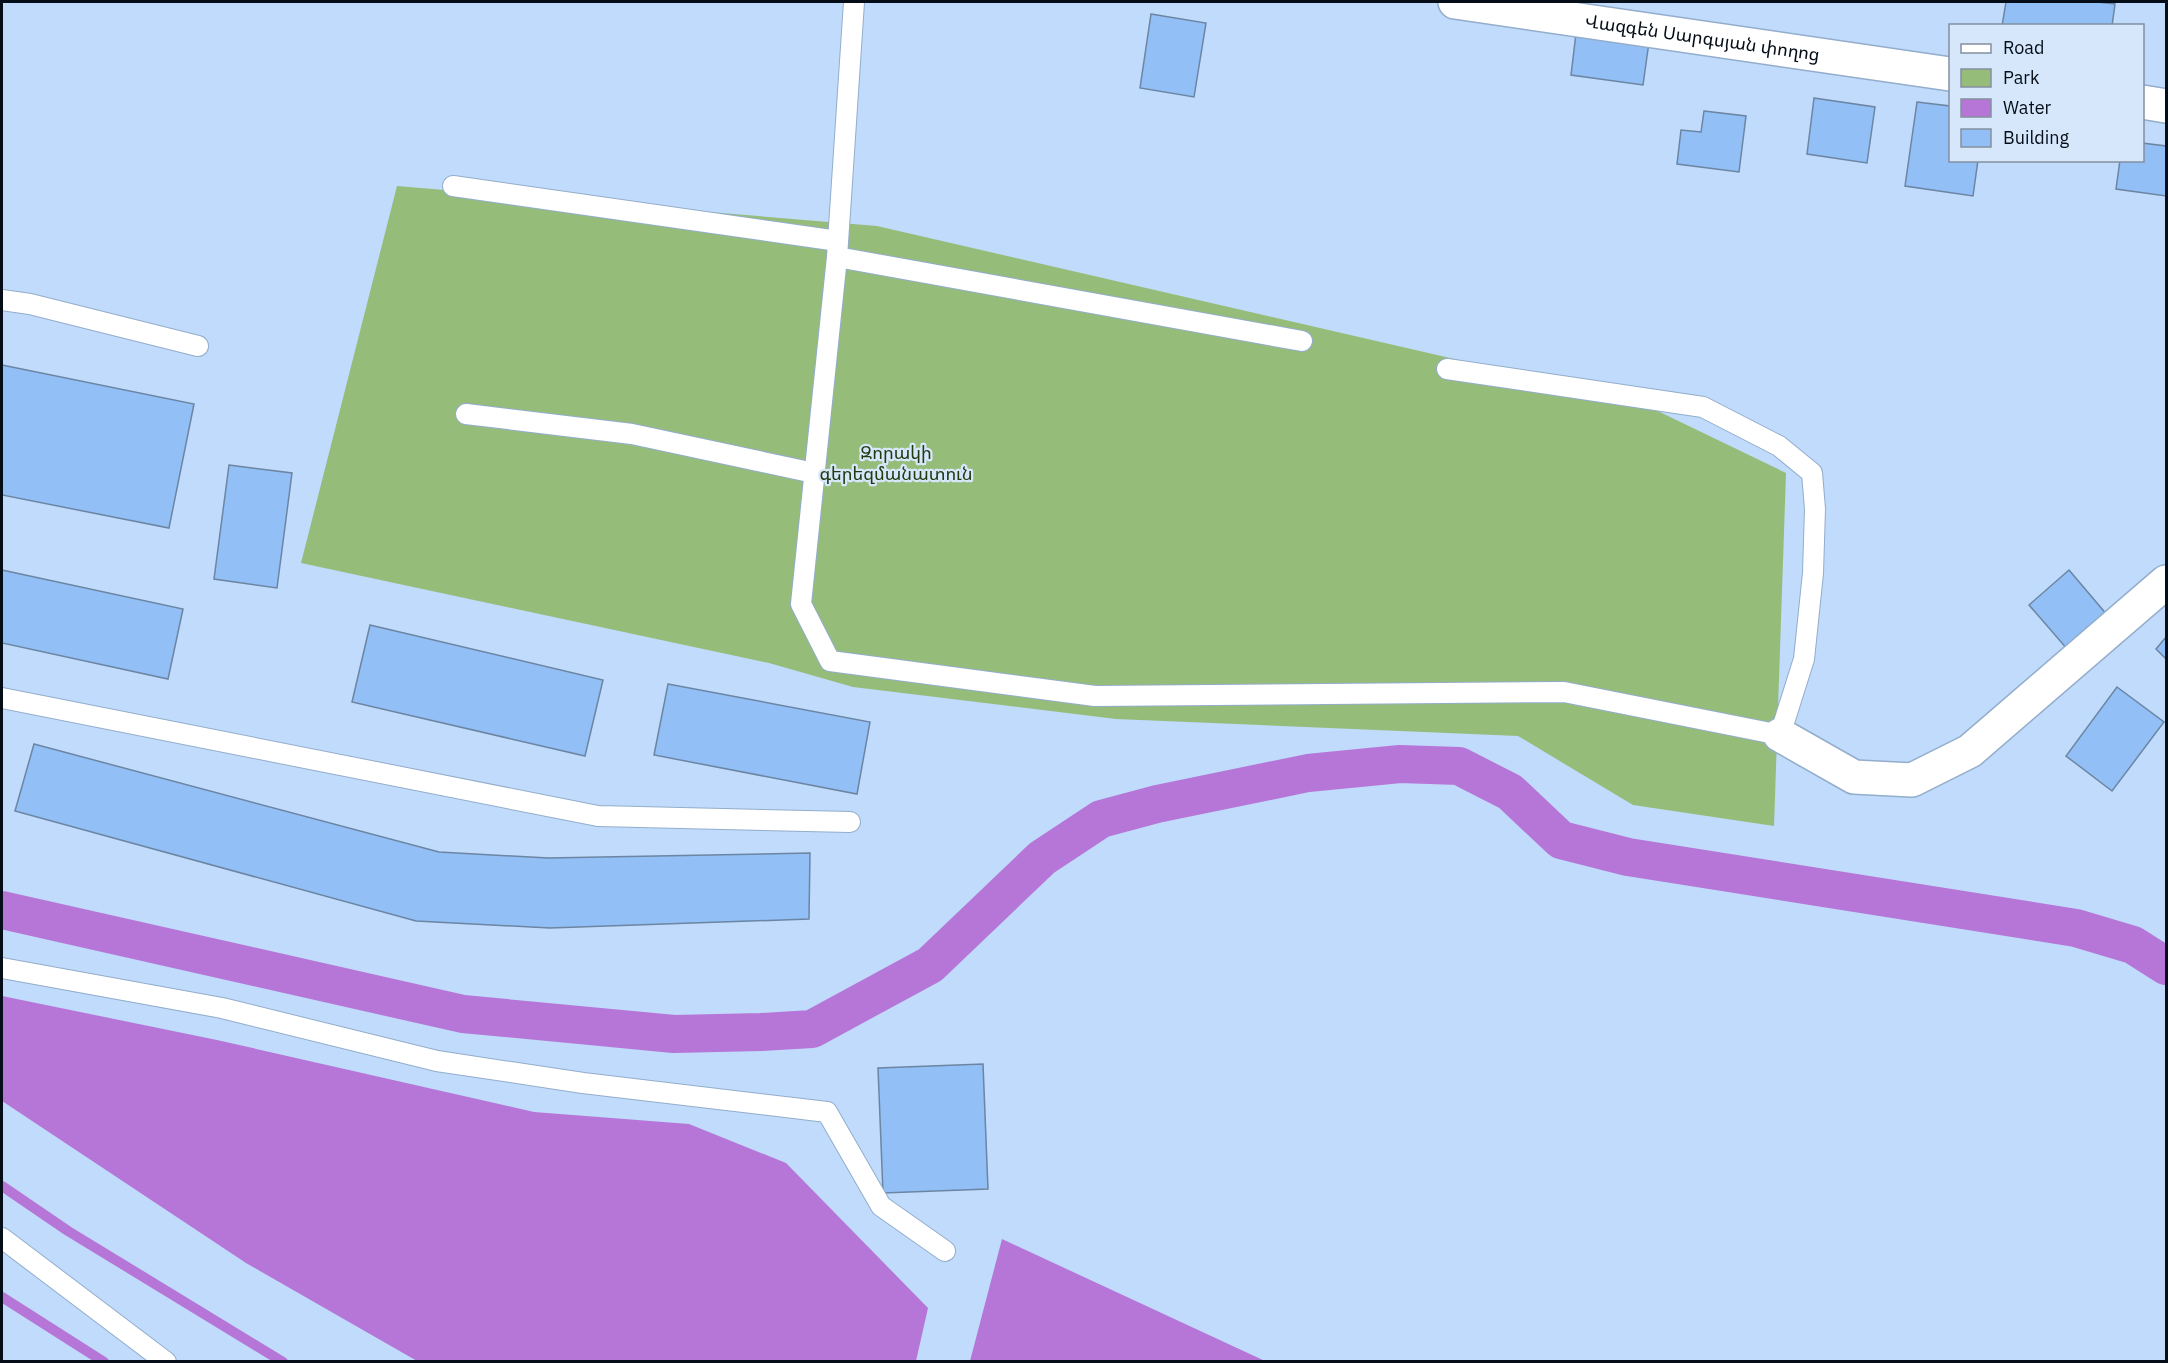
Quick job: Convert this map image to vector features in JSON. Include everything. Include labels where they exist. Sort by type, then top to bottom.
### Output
[{"type":"street","name":"Վազգեն Սարգսյան փողոց","points":[[1455,2],[1949,74]]},
{"type":"street","points":[[2144,102],[2166,106]]},
{"type":"street","points":[[1780,735],[1854,777],[1912,780],[1970,751],[2166,582]]},
{"type":"lane","points":[[854,2],[837,249],[801,604],[830,660],[1095,696],[1564,692],[1780,735],[1804,659],[1813,573],[1815,509],[1812,473],[1779,446],[1703,407],[1447,369]]},
{"type":"lane","points":[[453,186],[837,249],[1302,341]]},
{"type":"lane","points":[[2,300],[30,304],[198,346]]},
{"type":"lane","points":[[466,414],[632,434],[814,473]]},
{"type":"lane","points":[[2,698],[598,816],[850,822]]},
{"type":"lane","points":[[2,968],[222,1008],[437,1061],[583,1083],[827,1112],[881,1206],[945,1251]]},
{"type":"lane","points":[[2,1238],[166,1362]]},
{"type":"green space","name":"Զորակի գերեզմանատուն","points":[[397,186],[877,226],[1637,401],[1786,473],[1774,826],[1633,805],[1518,736],[1116,719],[853,687],[769,663],[301,563]]},
{"type":"water","points":[[2,996],[217,1040],[534,1112],[689,1124],[786,1163],[928,1308],[916,1361],[417,1361],[246,1263],[2,1101]]},
{"type":"water","points":[[1002,1239],[1265,1361],[970,1361]]},
{"type":"building","points":[[2006,2],[2115,4],[2112,24],[2002,24]]},
{"type":"building","points":[[1151,14],[1206,23],[1194,97],[1140,88]]},
{"type":"building","points":[[1577,25],[1650,35],[1643,85],[1571,75]]},
{"type":"building","points":[[1814,98],[1875,107],[1867,163],[1807,154]]},
{"type":"building","points":[[1917,102],[1949,106],[1949,162],[1978,162],[1973,196],[1905,186]]},
{"type":"building","points":[[1704,111],[1746,116],[1739,172],[1677,164],[1681,130],[1701,132]]},
{"type":"building","points":[[2144,143],[2166,146],[2166,196],[2116,189],[2120,162],[2144,162]]},
{"type":"building","points":[[2,365],[194,404],[169,528],[2,495]]},
{"type":"building","points":[[229,465],[292,473],[277,588],[214,579]]},
{"type":"building","points":[[2,570],[183,609],[168,679],[2,643]]},
{"type":"building","points":[[2069,570],[2108,616],[2068,650],[2029,605]]},
{"type":"building","points":[[370,625],[603,680],[585,756],[352,702]]},
{"type":"building","points":[[2166,637],[2166,659],[2156,649]]},
{"type":"building","points":[[668,684],[870,722],[857,794],[654,755]]},
{"type":"building","points":[[2117,687],[2164,722],[2112,791],[2066,756]]},
{"type":"building","points":[[34,744],[439,852],[548,858],[810,853],[809,919],[550,928],[416,921],[15,811]]},
{"type":"building","points":[[983,1064],[988,1189],[883,1193],[878,1068]]},
{"type":"waterway","points":[[2,910],[463,1014],[674,1034],[812,1029],[930,965],[1042,858],[1101,819],[1157,804],[1308,773],[1400,764],[1459,766],[1510,792],[1561,840],[1628,857],[2076,928],[2133,945],[2166,966]]},
{"type":"waterway","points":[[2,1186],[68,1231],[283,1362]]},
{"type":"waterway","points":[[2,1297],[104,1362]]}]
